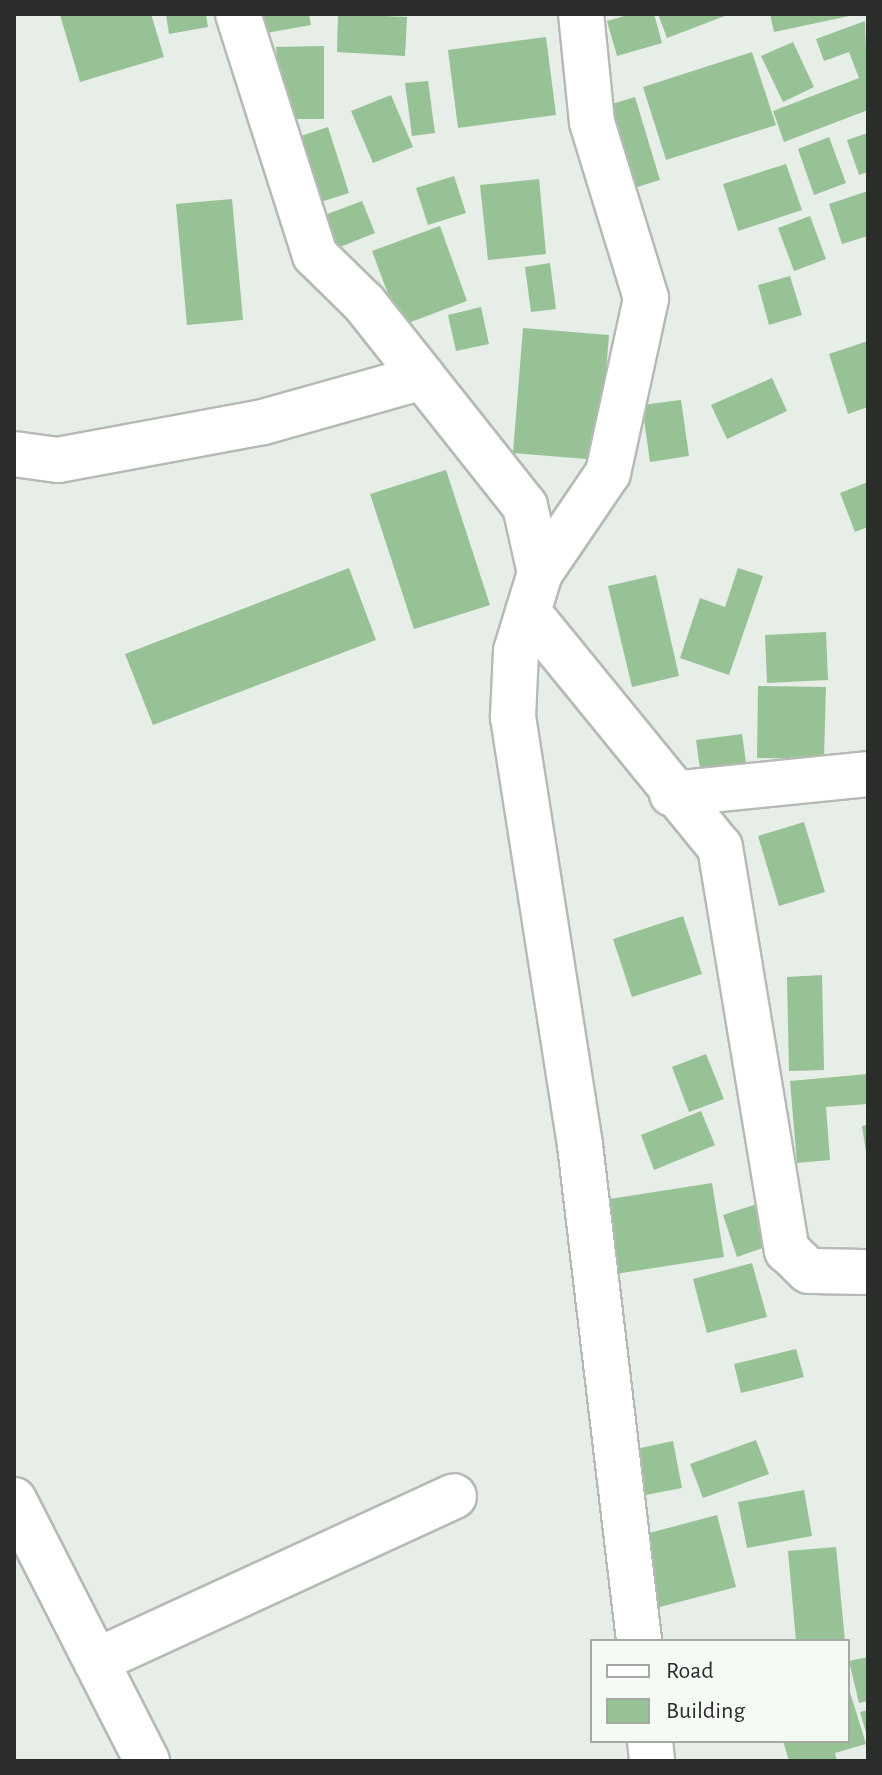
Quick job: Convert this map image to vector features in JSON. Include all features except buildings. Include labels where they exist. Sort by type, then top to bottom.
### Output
[{"type":"street","points":[[238,14],[315,255],[423,377],[525,506],[534,592],[672,794],[712,833],[725,860],[787,1250],[809,1271],[868,1272]]},
{"type":"street","points":[[581,14],[592,122],[646,298],[608,473],[534,592],[516,651],[513,717],[580,1145],[639,1639]]},
{"type":"street","points":[[14,454],[58,460],[249,425],[423,377]]},
{"type":"street","points":[[672,794],[868,774]]},
{"type":"street","points":[[96,1661],[454,1496]]},
{"type":"street","points":[[14,1500],[96,1661],[135,1758]]}]
